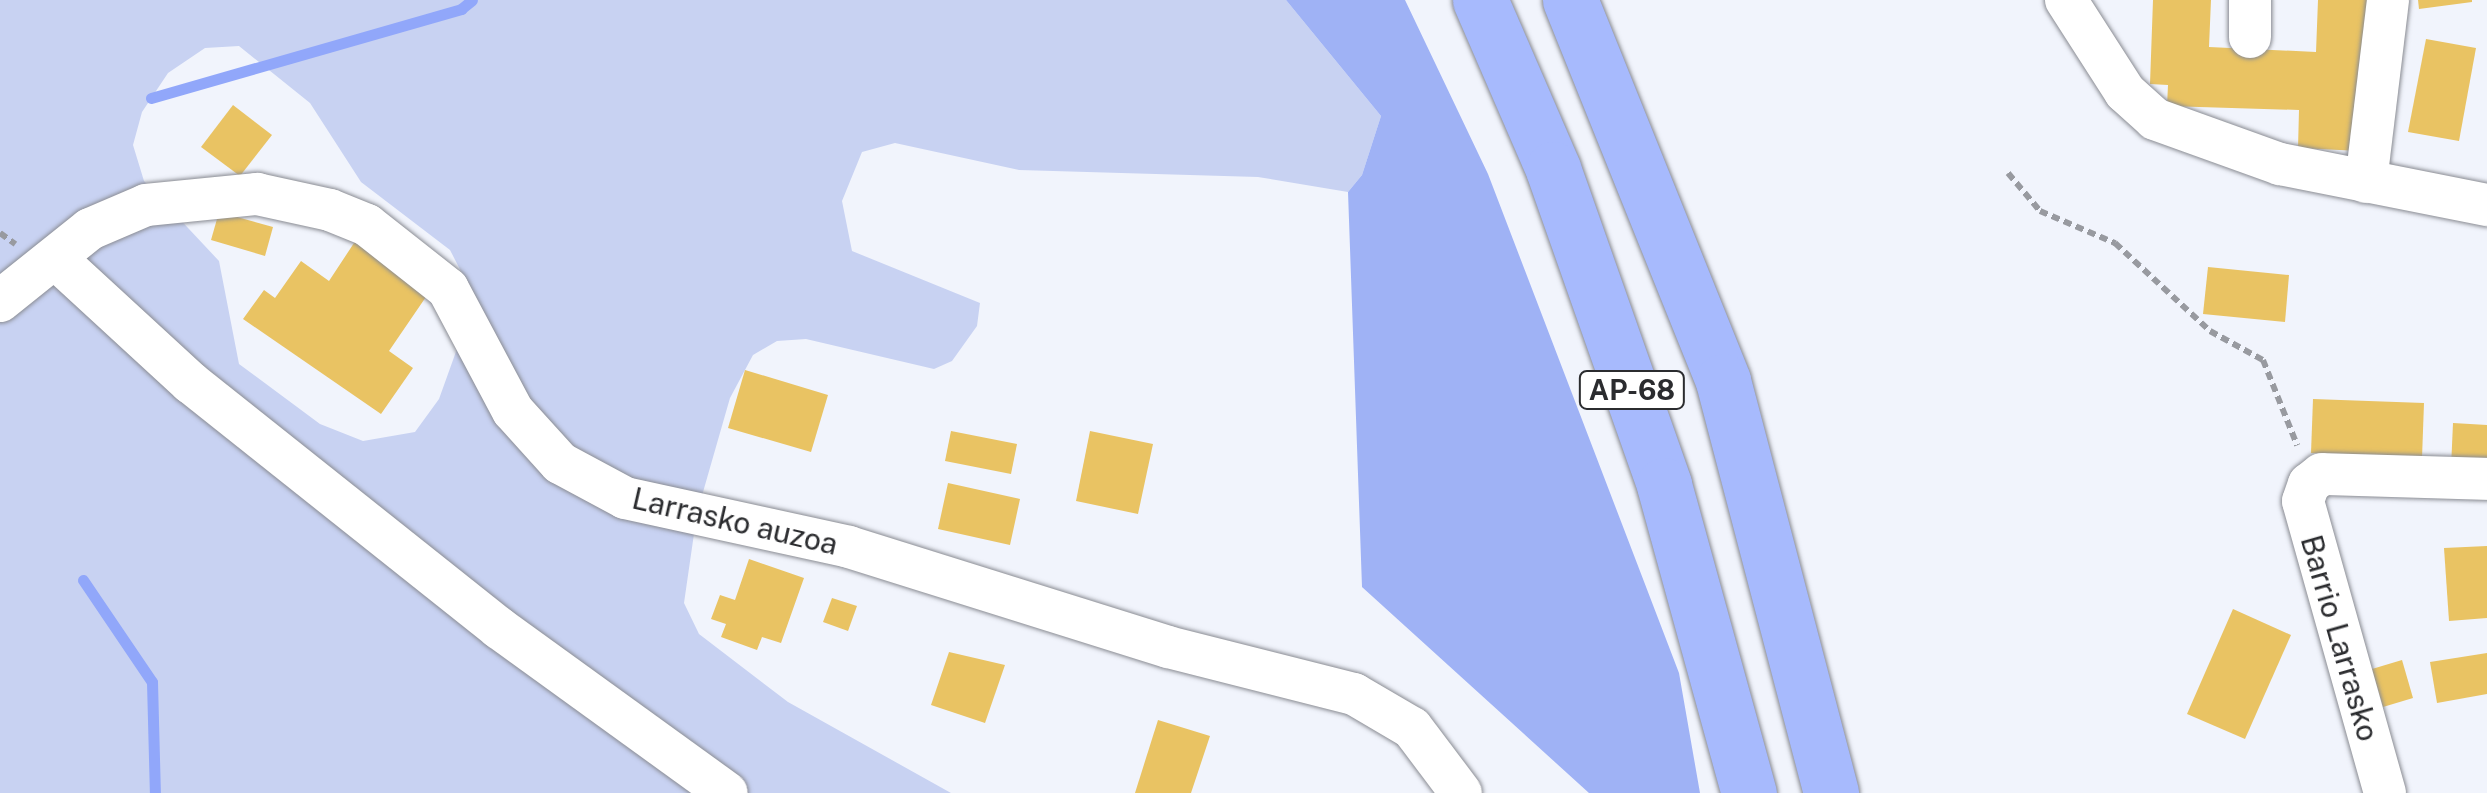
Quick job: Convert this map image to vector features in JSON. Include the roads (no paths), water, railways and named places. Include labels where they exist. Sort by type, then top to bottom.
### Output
[{"type":"highway","name":"AP-68","points":[[1480,0],[1553,169],[1664,485],[1749,793]]},
{"type":"highway","name":"AP-68","points":[[1570,0],[1724,381],[1831,793]]},
{"type":"street","points":[[2066,0],[2125,92],[2155,119],[2280,164],[2487,205]]},
{"type":"street","points":[[2366,182],[2388,7]]},
{"type":"street","name":"Larrasko auzoa","points":[[47,265],[90,228],[146,205],[258,194],[330,210],[367,225],[448,289],[513,411],[560,464],[624,498],[849,546],[1168,648],[1354,694],[1412,728],[1461,793]]},
{"type":"street","points":[[1,300],[47,265],[499,628],[727,793]]},
{"type":"street","name":"Barrio Larrasko","points":[[2385,793],[2304,513],[2315,478],[2359,470],[2487,478]]},
{"type":"waterway","points":[[151,98],[461,9],[472,0]]},
{"type":"waterway","points":[[83,580],[152,682],[155,793]]}]
